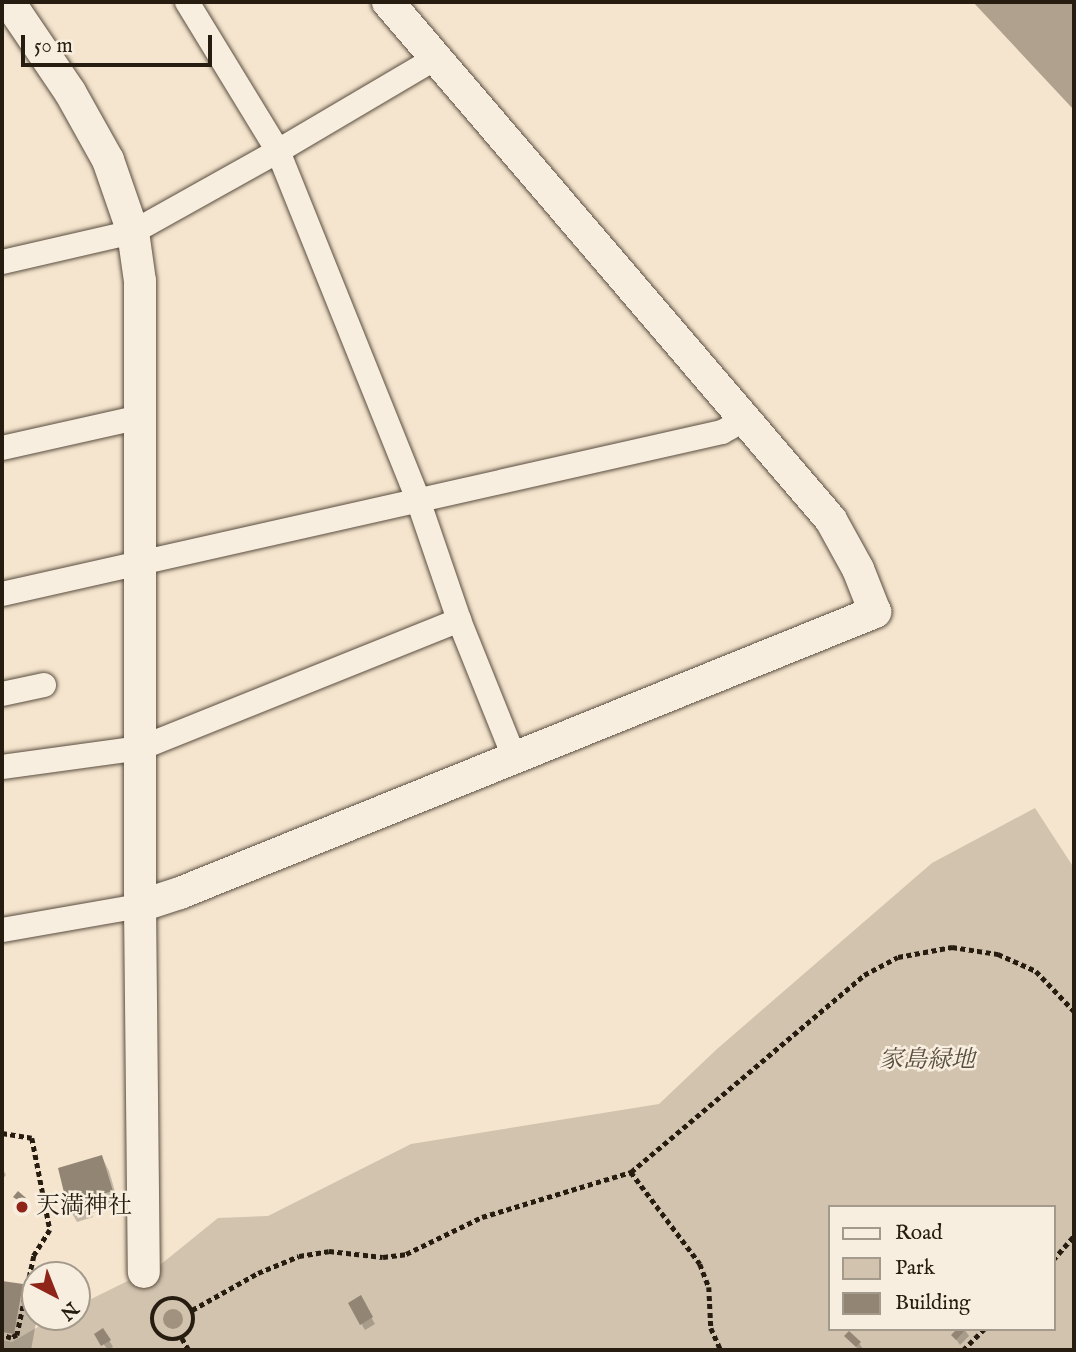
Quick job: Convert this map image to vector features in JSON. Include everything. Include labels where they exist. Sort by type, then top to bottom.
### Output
[{"type":"street","points":[[9,2],[70,92],[108,160],[133,232],[140,281],[140,906],[144,1272]]},
{"type":"street","points":[[187,2],[278,151],[418,500],[459,620],[515,759]]},
{"type":"street","points":[[2,930],[140,906],[180,893],[875,612],[858,569],[831,520],[388,2]]},
{"type":"street","points":[[2,262],[133,232],[436,58]]},
{"type":"street","points":[[2,448],[141,417]]},
{"type":"street","points":[[2,594],[722,432],[744,420]]},
{"type":"street","points":[[2,767],[141,748],[459,620]]},
{"type":"street","points":[[2,694],[44,685]]},
{"type":"path","points":[[192,1310],[258,1273],[299,1256],[329,1251],[383,1257],[406,1254],[482,1217],[631,1172],[864,975],[898,957],[952,947],[998,954],[1036,971],[1074,1011]]},
{"type":"path","points":[[2,1133],[32,1138],[50,1230],[34,1256],[17,1335],[11,1338],[2,1335]]},
{"type":"path","points":[[631,1172],[700,1264],[709,1287],[712,1328],[721,1350]]},
{"type":"path","points":[[1055,1258],[1074,1236]]},
{"type":"path","points":[[168,1298],[183,1300],[192,1310],[194,1323],[182,1338],[162,1337],[153,1326],[156,1306],[168,1298]]},
{"type":"path","points":[[963,1350],[982,1331]]},
{"type":"path","points":[[182,1338],[189,1350]]},
{"type":"green space","name":"家島緑地","points":[[1035,808],[1074,868],[1074,1350],[2,1350],[2,1340],[12,1342],[31,1331],[91,1331],[91,1299],[160,1265],[218,1218],[268,1216],[411,1144],[659,1104],[717,1049],[932,863]]},
{"type":"shaded area","points":[[973,2],[1074,2],[1074,110]]},
{"type":"building","points":[[102,1155],[113,1191],[85,1199],[86,1203],[68,1209],[58,1168]]},
{"type":"building","points":[[18,1191],[26,1198],[22,1203],[13,1197]]},
{"type":"building","points":[[2,1281],[21,1284],[14,1334],[2,1332]]},
{"type":"building","points":[[361,1295],[373,1317],[360,1325],[348,1303]]},
{"type":"building","points":[[103,1328],[111,1340],[101,1346],[94,1334]]},
{"type":"building","points":[[849,1331],[861,1342],[856,1347],[844,1336]]},
{"type":"building","points":[[955,1331],[964,1331],[956,1340],[951,1335]]},
{"type":"place","name":"天満神社","points":[[22,1207]]}]
